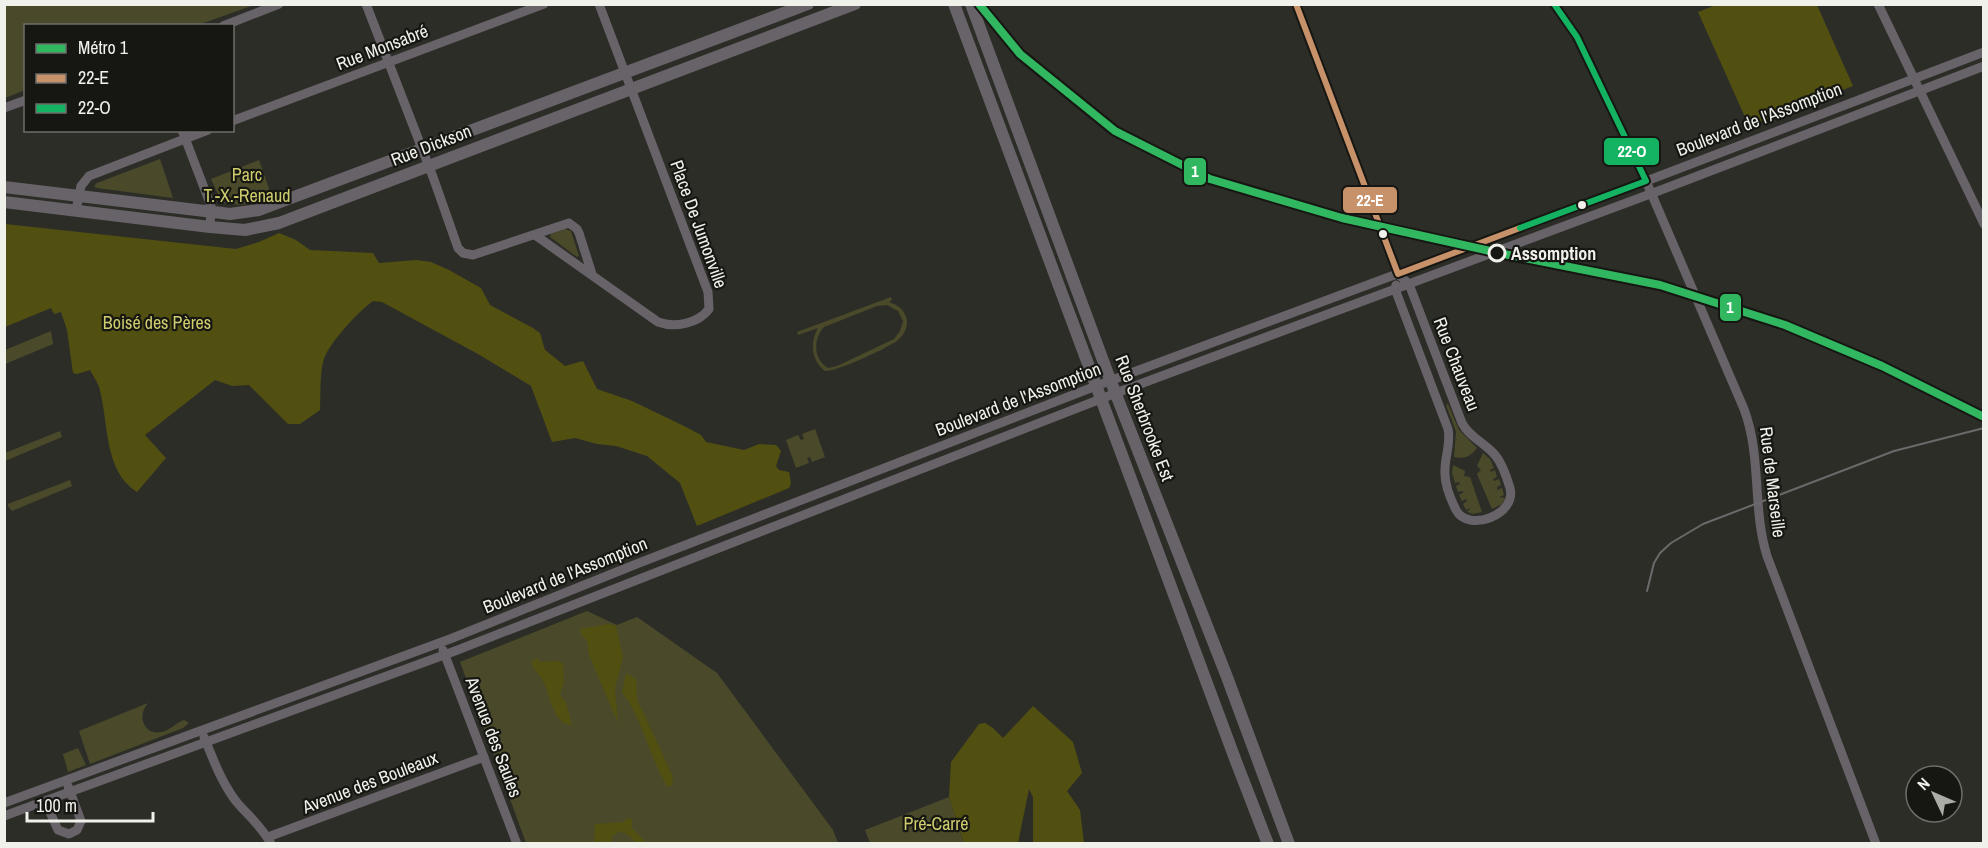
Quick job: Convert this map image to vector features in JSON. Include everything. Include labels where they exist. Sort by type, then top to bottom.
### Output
[{"type":"main road","name":"Rue Dickson","points":[[4,187],[230,214],[259,210],[808,4]]},
{"type":"main road","name":"Rue Dickson","points":[[4,202],[245,230],[279,223],[855,4]]},
{"type":"main road","name":"Rue Sherbrooke Est","points":[[954,4],[1268,843]]},
{"type":"main road","name":"Rue Sherbrooke Est","points":[[971,4],[1111,381],[1227,677],[1289,843]]},
{"type":"street","points":[[228,24],[279,4]]},
{"type":"street","points":[[366,4],[458,248],[463,253],[473,255],[564,223],[573,225],[579,233],[592,274]]},
{"type":"street","name":"Rue Monsabré","points":[[234,120],[544,4]]},
{"type":"street","points":[[599,4],[631,89]]},
{"type":"street","name":"Rue Chauveau","points":[[1296,4],[1398,274],[1409,284],[1462,423],[1470,434],[1492,451],[1500,461],[1511,496],[1508,506],[1498,513],[1478,521],[1470,521],[1459,515],[1455,507],[1444,480],[1450,439],[1448,429],[1395,289]]},
{"type":"street","name":"Rue de Marseille","points":[[1554,4],[1577,37],[1646,181],[1748,420],[1757,468],[1758,518],[1767,556],[1876,843]]},
{"type":"street","points":[[1878,4],[1983,224]]},
{"type":"street","name":"Boulevard de l'Assomption","points":[[4,802],[440,642],[1096,386],[1646,181],[1983,52]]},
{"type":"street","name":"Boulevard de l'Assomption","points":[[4,816],[444,654],[1165,374],[1651,193],[1983,66]]},
{"type":"street","name":"Place De Jumonville","points":[[535,235],[658,322],[668,326],[677,325],[702,316],[710,307],[708,292],[631,89]]},
{"type":"street","points":[[4,108],[24,101]]},
{"type":"street","points":[[76,210],[82,182],[92,174],[184,135],[212,212],[210,227]]},
{"type":"street","points":[[1395,289],[1398,274]]},
{"type":"street","points":[[1160,362],[1165,374]]},
{"type":"street","name":"Avenue des Saules","points":[[440,642],[517,843]]},
{"type":"street","points":[[201,730],[225,785],[269,840]]},
{"type":"street","name":"Avenue des Bouleaux","points":[[269,840],[484,756]]},
{"type":"street","points":[[45,801],[58,830],[69,834],[77,831],[81,821],[66,781]]},
{"type":"green space","points":[[5,4],[254,5],[201,24],[24,24],[24,90],[5,98]]},
{"type":"green space","points":[[1716,5],[1817,5],[1853,86],[1749,126],[1698,12]]},
{"type":"green space","points":[[160,159],[173,198],[94,186],[97,183]]},
{"type":"green space","name":"Parc T.-X.-Renaud","points":[[259,160],[272,197],[242,205],[222,203],[211,179]]},
{"type":"green space","name":"Boisé des Pères","points":[[5,224],[236,249],[279,233],[296,240],[310,250],[373,253],[379,263],[416,260],[431,262],[481,288],[490,305],[540,333],[545,350],[565,366],[583,361],[597,389],[632,401],[684,426],[701,435],[706,442],[744,450],[759,444],[776,445],[781,451],[776,466],[779,470],[789,472],[791,483],[789,488],[697,526],[680,483],[647,456],[616,446],[575,438],[552,442],[531,386],[478,354],[382,302],[373,301],[347,325],[326,354],[321,373],[320,410],[300,424],[288,424],[249,385],[232,386],[215,380],[145,435],[166,458],[137,492],[118,472],[113,459],[102,400],[96,381],[90,370],[73,373],[67,330],[61,312],[54,314],[51,308],[5,327]]},
{"type":"green space","points":[[565,229],[571,231],[579,256],[577,257],[550,237],[551,234]]},
{"type":"green space","points":[[891,297],[892,300],[889,302],[901,309],[907,320],[905,332],[894,343],[851,363],[825,371],[817,362],[813,351],[815,333],[818,328],[798,335],[797,332]],"holes":[[[887,305],[898,311],[903,321],[894,339],[837,366],[828,368],[823,364],[817,354],[816,343],[824,327],[877,306]]]},
{"type":"green space","points":[[51,331],[53,344],[5,364],[5,350]]},
{"type":"green space","points":[[1448,404],[1459,430],[1477,448],[1467,457],[1454,457],[1456,432],[1446,405]]},
{"type":"green space","points":[[815,429],[825,457],[812,462],[810,457],[807,458],[809,463],[796,468],[786,440],[798,435],[801,440],[804,439],[802,434]]},
{"type":"green space","points":[[60,431],[62,437],[5,461],[5,453]]},
{"type":"green space","points":[[1483,453],[1490,459],[1494,468],[1490,470],[1491,472],[1495,470],[1497,477],[1493,479],[1494,481],[1499,479],[1501,485],[1497,487],[1497,490],[1502,488],[1504,495],[1499,497],[1505,498],[1502,504],[1492,509],[1477,474],[1481,470],[1477,466]]},
{"type":"green space","points":[[1453,465],[1465,471],[1464,476],[1470,477],[1482,512],[1473,514],[1467,512],[1471,508],[1466,510],[1463,504],[1467,501],[1466,499],[1462,501],[1459,495],[1464,492],[1458,492],[1456,486],[1460,484],[1455,483],[1452,473]]},
{"type":"green space","points":[[70,480],[72,486],[12,511],[8,506],[8,504]]},
{"type":"green space","points":[[587,611],[617,625],[637,617],[717,673],[833,830],[838,843],[526,843],[460,662]]},
{"type":"green space","points":[[609,624],[616,626],[623,657],[615,688],[618,723],[589,655],[587,641],[580,629]]},
{"type":"green space","points":[[537,658],[541,662],[558,661],[563,664],[564,682],[560,694],[566,703],[572,725],[561,720],[553,709],[543,680],[531,662]]},
{"type":"green space","points":[[626,673],[636,679],[637,699],[673,777],[672,786],[667,786],[635,714],[622,692]]},
{"type":"green space","points":[[148,703],[143,719],[146,728],[150,731],[162,732],[184,720],[189,723],[183,728],[90,764],[79,731]]},
{"type":"green space","points":[[1033,706],[1073,742],[1082,773],[1067,791],[1080,810],[1084,843],[1033,843],[1033,797],[1029,789],[1018,843],[964,843],[949,797],[951,762],[979,724],[985,723],[1003,738]]},
{"type":"green space","points":[[78,748],[86,765],[68,772],[63,754]]},
{"type":"green space","name":"Pré-Carré","points":[[949,797],[964,843],[870,843],[865,830]]},
{"type":"green space","points":[[628,818],[632,820],[632,828],[647,843],[637,843],[620,831],[612,836],[612,843],[594,843],[595,824],[623,822]]},
{"type":"railway","points":[[1647,591],[1654,563],[1660,553],[1671,543],[1703,524],[1894,451],[1984,428]]},
{"type":"metro line","name":"1","points":[[979,4],[1020,54],[1115,131],[1210,179],[1342,218],[1499,253],[1660,285],[1785,325],[1882,366],[1984,417]]},
{"type":"transit line","name":"22-E","points":[[1296,4],[1398,274],[1520,228]]},
{"type":"transit line","name":"22-O","points":[[1520,228],[1646,181],[1577,37],[1554,4]]},
{"type":"place","name":"Assomption","points":[[1497,253]]}]
